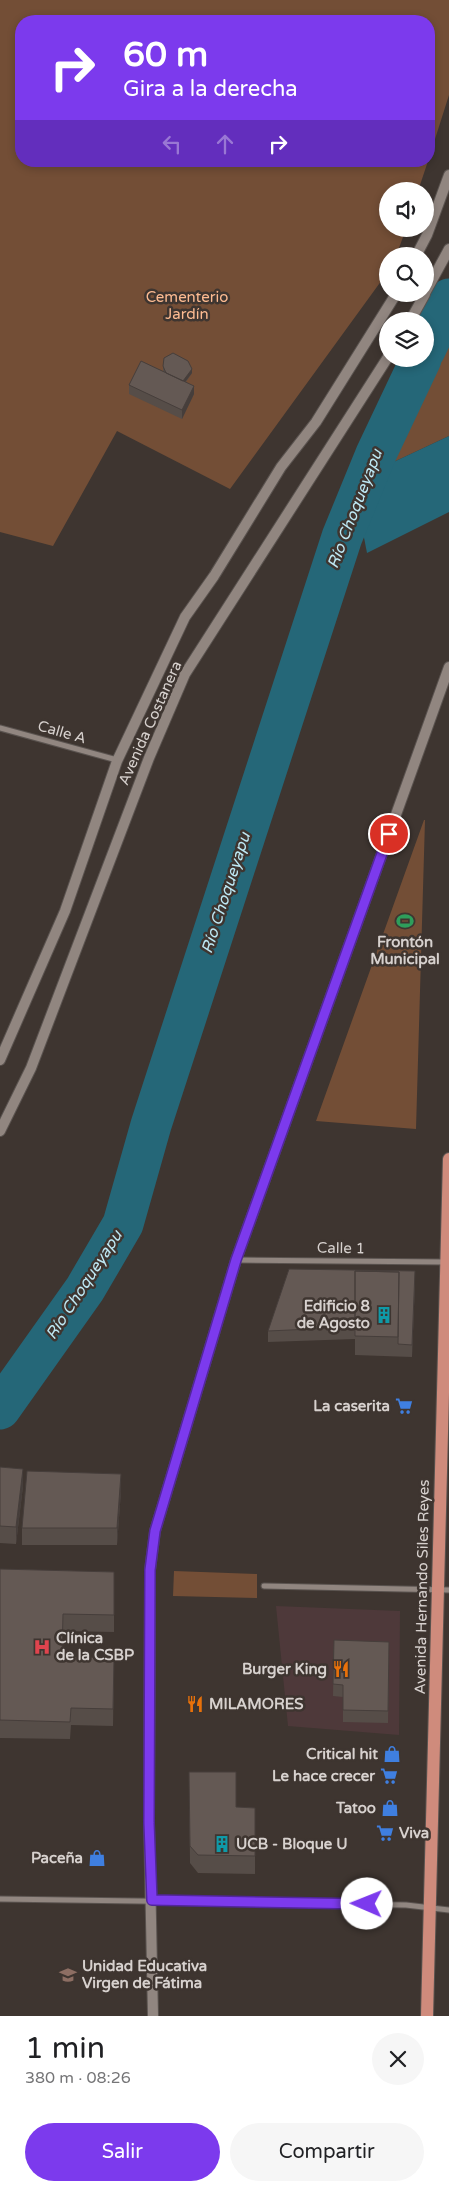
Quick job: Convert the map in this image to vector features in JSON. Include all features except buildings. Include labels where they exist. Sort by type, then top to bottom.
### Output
[{"type":"main road","points":[[421,247],[449,175]]},
{"type":"main road","points":[[434,277],[449,249]]},
{"type":"main road","name":"Avenida Costanera","points":[[0,1060],[65,911],[117,761],[185,617],[214,576],[282,467],[316,422],[391,302]]},
{"type":"main road","name":"Avenida Costanera","points":[[0,1131],[31,1068],[149,758],[186,674],[382,367]]},
{"type":"main road","points":[[153,2016],[149,1823],[150,1570],[155,1531],[236,1260],[449,667]]},
{"type":"main road","name":"Avenida Hernando Siles Reyes","points":[[427,2016],[444,1590],[446,1262],[449,1159]]},
{"type":"street","name":"Calle A","points":[[0,728],[117,761]]},
{"type":"street","name":"Calle 1","points":[[236,1260],[446,1262]]},
{"type":"street","points":[[264,1586],[444,1590]]},
{"type":"street","points":[[0,1899],[406,1905],[449,1910]]},
{"type":"shaded area","name":"Burger King","points":[[276,1606],[400,1611],[399,1735],[288,1726]]},
{"type":"green space","name":"Cementerio Jardín","points":[[0,0],[449,0],[449,95],[435,139],[435,15],[15,15],[15,167],[426,167],[421,182],[379,182],[379,237],[403,237],[399,247],[379,247],[379,284],[230,489],[117,431],[53,546],[0,532]]},
{"type":"green space","points":[[449,293],[449,436],[353,481],[411,367],[434,367],[434,322]]},
{"type":"green space","name":"Frontón Municipal","points":[[424,820],[416,1129],[316,1121]]},
{"type":"green space","points":[[174,1571],[257,1574],[257,1598],[173,1596]]},
{"type":"water","points":[[449,436],[449,512],[367,553],[353,481]]},
{"type":"waterway","name":"Río Choqueyapu","points":[[434,331],[449,299]]},
{"type":"waterway","name":"Río Choqueyapu","points":[[0,1409],[85,1289],[123,1224],[151,1125],[342,537],[376,454],[417,367]]},
{"type":"place","name":"Frontón Municipal","points":[[405,921]]},
{"type":"place","name":"Edificio 8 de Agosto","points":[[384,1315]]},
{"type":"place","name":"La caserita","points":[[404,1406]]},
{"type":"place","name":"Clínica de la CSBP","points":[[42,1647]]},
{"type":"place","name":"Burger King","points":[[341,1669]]},
{"type":"place","name":"MILAMORES","points":[[195,1704]]},
{"type":"place","name":"Critical hit","points":[[392,1754]]},
{"type":"place","name":"Le hace crecer","points":[[389,1776]]},
{"type":"place","name":"Tatoo","points":[[390,1808]]},
{"type":"place","name":"Viva","points":[[385,1833]]},
{"type":"place","name":"UCB - Bloque U","points":[[222,1844]]},
{"type":"place","name":"Paceña","points":[[97,1858]]},
{"type":"place","name":"Unidad Educativa Virgen de Fátima","points":[[68,1975]]},
{"type":"route","points":[[367,1904],[152,1900],[149,1823],[150,1570],[155,1531],[236,1260],[389,834]]}]
